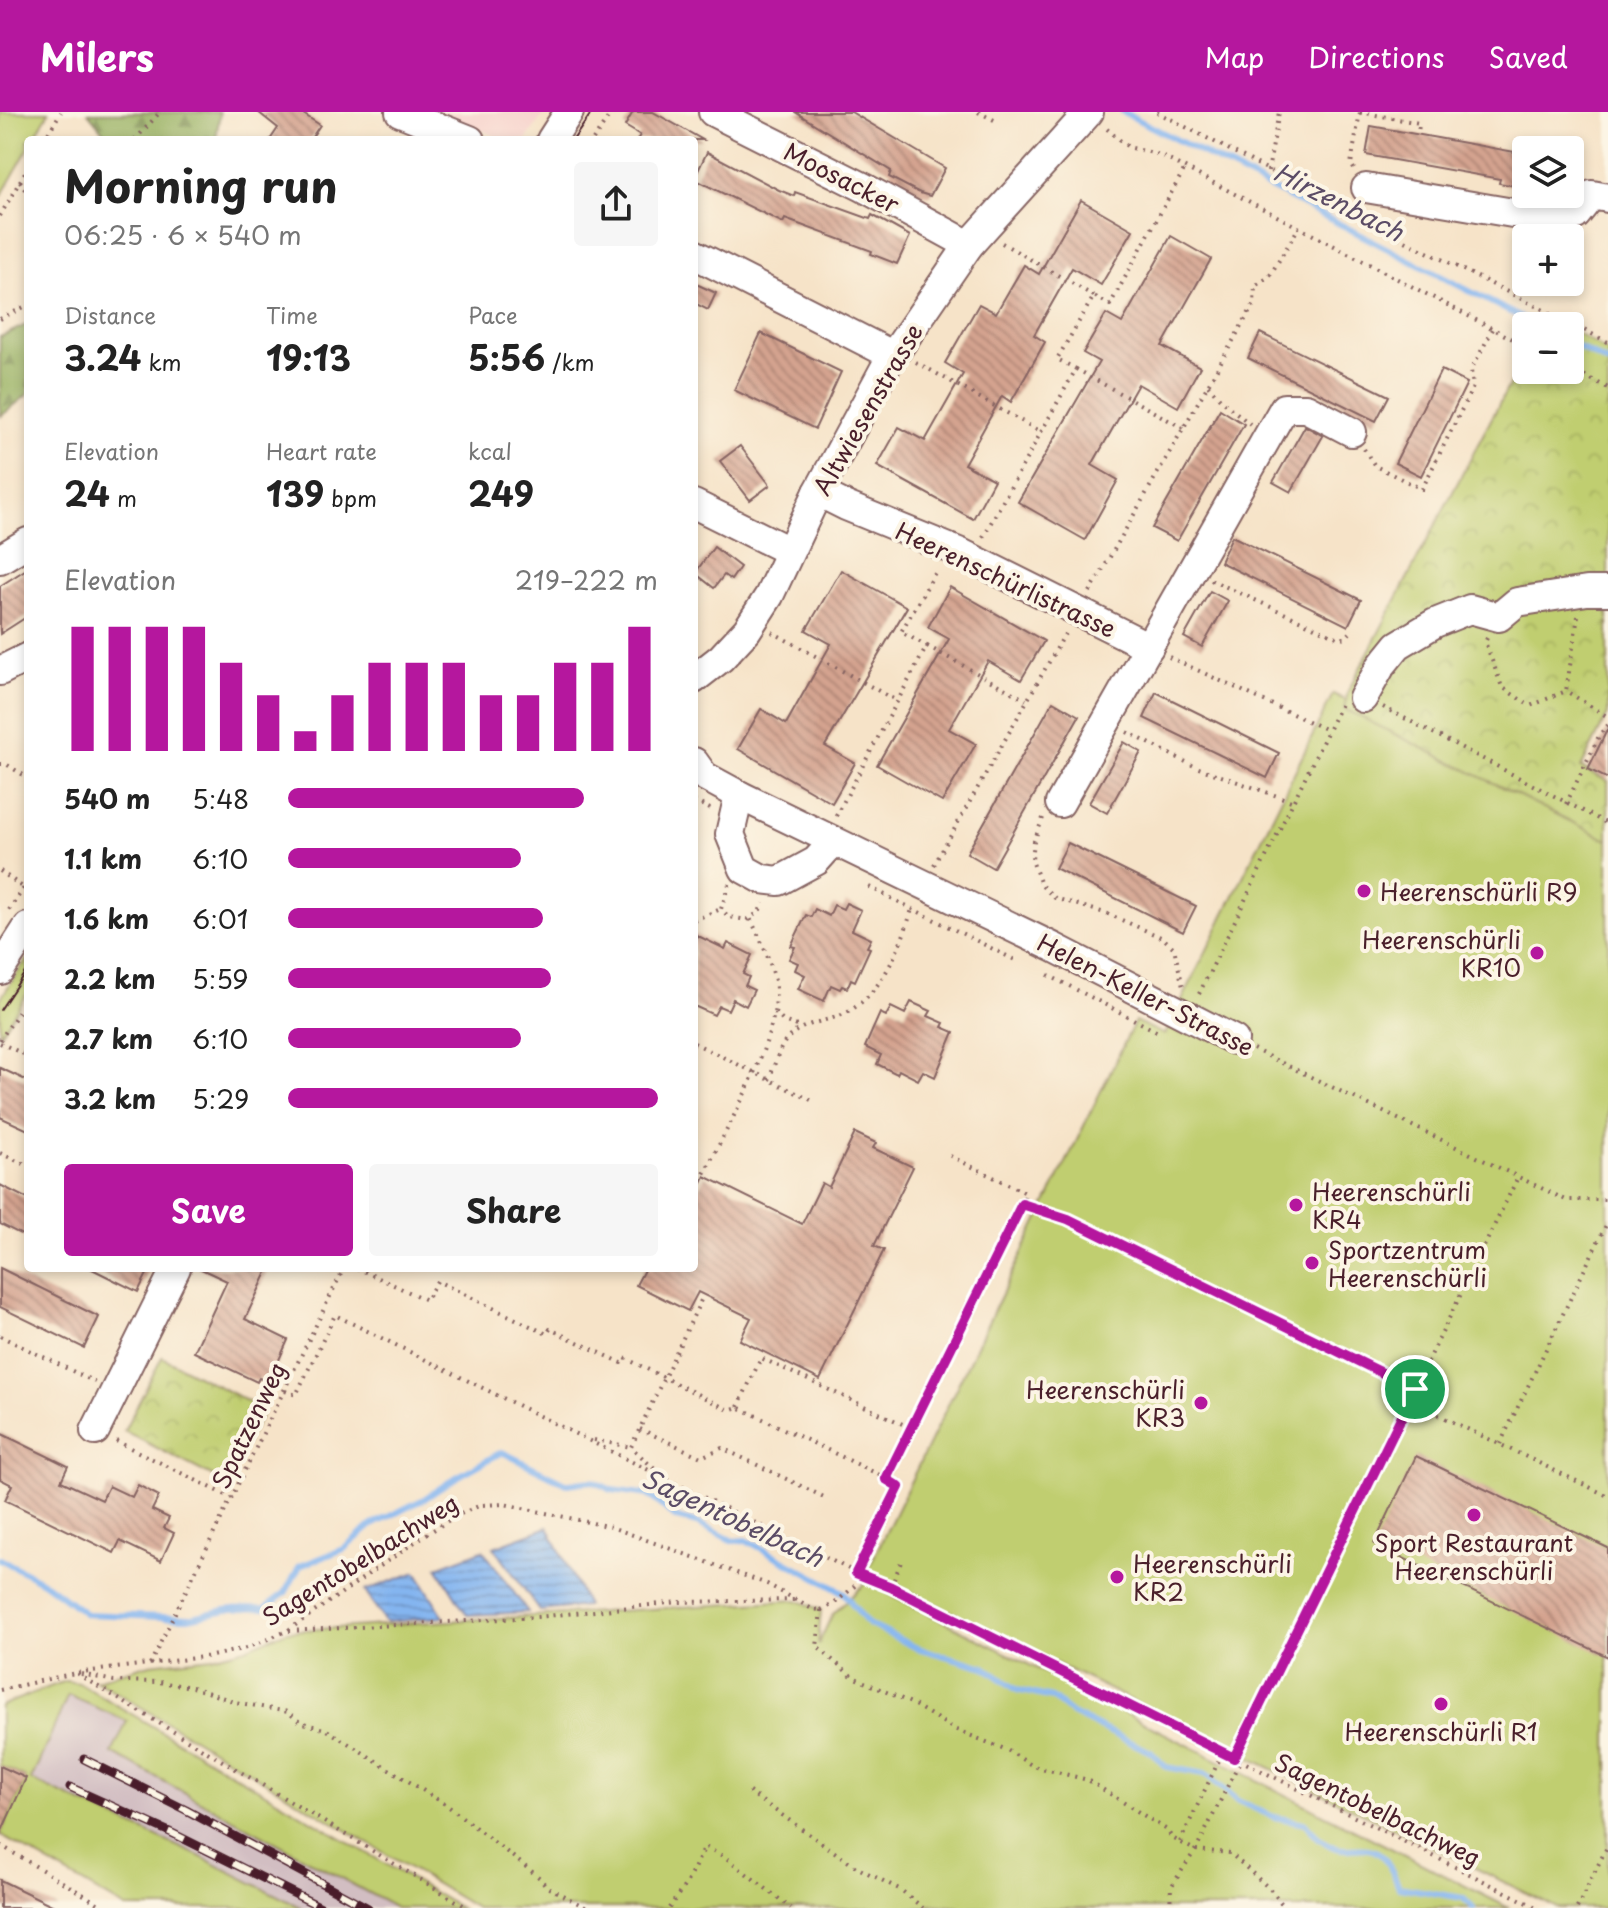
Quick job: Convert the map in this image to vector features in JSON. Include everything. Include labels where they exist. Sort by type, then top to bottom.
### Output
[{"type":"street","points":[[400,112],[460,136]]},
{"type":"street","points":[[554,136],[569,112]]},
{"type":"street","name":"Moosacker","points":[[713,112],[863,187],[981,241]]},
{"type":"street","name":"Altwiesenstrasse","points":[[698,676],[721,658],[747,630],[769,596],[818,492],[899,356],[981,241],[1096,120]]},
{"type":"street","points":[[1366,188],[1554,220],[1576,215],[1592,195],[1608,198]]},
{"type":"street","points":[[698,256],[899,356]]},
{"type":"street","points":[[1051,808],[1153,649],[1284,408],[1306,408],[1358,440]]},
{"type":"street","name":"Heerenschürlistrasse","points":[[818,492],[961,553],[1153,649]]},
{"type":"street","points":[[698,506],[789,551]]},
{"type":"street","points":[[0,559],[24,544]]},
{"type":"street","points":[[1363,698],[1381,666],[1398,645],[1435,623],[1470,609],[1499,617],[1517,602],[1596,591]]},
{"type":"street","points":[[0,671],[24,659]]},
{"type":"street","name":"Helen-Keller-Strasse","points":[[698,768],[704,776],[739,795],[832,834],[1234,1040]]},
{"type":"street","points":[[739,795],[730,834],[744,869],[762,879],[779,881],[816,861],[832,834]]},
{"type":"street","points":[[0,970],[18,919]]},
{"type":"street","points":[[95,1431],[174,1272]]},
{"type":"path","points":[[46,136],[61,112]]},
{"type":"path","points":[[139,136],[160,112]]},
{"type":"path","points":[[596,136],[612,112]]},
{"type":"path","points":[[978,112],[996,121]]},
{"type":"path","points":[[1157,112],[1608,342]]},
{"type":"path","points":[[1268,171],[1279,112]]},
{"type":"path","points":[[1366,188],[1351,164],[1360,112],[1419,123],[1418,134]]},
{"type":"path","points":[[1096,120],[1128,147],[1157,154],[1512,339]]},
{"type":"path","points":[[981,241],[1110,305],[1185,168]]},
{"type":"path","points":[[0,216],[24,174]]},
{"type":"path","points":[[20,181],[24,188]]},
{"type":"path","points":[[1085,600],[1254,304],[1255,286],[1269,277],[1299,227]]},
{"type":"path","points":[[1094,296],[1057,359],[1183,428]]},
{"type":"path","points":[[0,319],[24,307]]},
{"type":"path","points":[[1358,440],[1375,466],[1422,489],[1473,387],[1471,370],[1493,329]]},
{"type":"path","points":[[899,356],[1041,432]]},
{"type":"path","points":[[978,546],[1076,369]]},
{"type":"path","points":[[1584,375],[1608,388]]},
{"type":"path","points":[[1208,385],[1252,425]]},
{"type":"path","points":[[942,560],[901,632],[1027,701]]},
{"type":"path","points":[[1202,575],[1339,638],[1345,638],[1350,633]]},
{"type":"path","points":[[1566,691],[1571,646],[1596,591]]},
{"type":"path","points":[[1496,616],[1485,642],[1502,687],[1530,706],[1566,691]]},
{"type":"path","points":[[929,874],[1071,623]]},
{"type":"path","points":[[766,629],[897,701]]},
{"type":"path","points":[[832,834],[927,646]]},
{"type":"path","points":[[1153,649],[1327,730]]},
{"type":"path","points":[[1566,691],[1608,717]]},
{"type":"path","points":[[1194,1004],[1327,730],[1343,700],[1351,695],[1363,698],[1608,824]]},
{"type":"path","points":[[1566,804],[1600,734],[1608,725]]},
{"type":"path","points":[[1116,726],[1196,767],[1294,802]]},
{"type":"path","points":[[0,764],[6,764],[24,775]]},
{"type":"path","points":[[1051,808],[1034,841],[1032,860],[1041,885],[1055,898],[1108,914],[1163,938],[1174,948],[1184,990]]},
{"type":"path","points":[[0,871],[24,888],[18,919]]},
{"type":"path","points":[[769,1080],[780,1050],[794,1030],[845,1014],[867,999],[899,950],[912,908]]},
{"type":"path","points":[[698,918],[721,909]]},
{"type":"path","points":[[698,1181],[768,1043],[775,1013],[775,984],[766,951],[750,918]]},
{"type":"path","points":[[1048,975],[1158,1032]]},
{"type":"path","points":[[24,1004],[0,1041],[24,1054]]},
{"type":"path","points":[[775,1013],[783,1021],[801,1028]]},
{"type":"path","name":"Helen-Keller-Strasse","points":[[1234,1040],[1566,1200],[1608,1200]]},
{"type":"path","points":[[698,1045],[811,1100]]},
{"type":"path","points":[[0,1153],[24,1164]]},
{"type":"path","points":[[886,1479],[1026,1193],[950,1156]]},
{"type":"path","points":[[1234,1758],[1518,1177]]},
{"type":"path","points":[[1022,1204],[1068,1219],[1415,1389]]},
{"type":"path","points":[[1500,1444],[1608,1221]]},
{"type":"path","name":"Spatzenweg","points":[[150,1664],[342,1272]]},
{"type":"path","points":[[366,1272],[426,1300],[437,1281],[547,1334],[550,1329],[622,1363],[625,1358],[729,1410],[738,1407],[886,1479],[899,1487],[856,1573]]},
{"type":"path","points":[[631,1447],[703,1296]]},
{"type":"path","points":[[285,1391],[296,1395],[335,1315],[586,1438],[631,1447],[665,1479]]},
{"type":"path","points":[[0,1336],[114,1391]]},
{"type":"path","points":[[738,1407],[761,1358],[911,1428]]},
{"type":"path","points":[[1409,1401],[1608,1496]]},
{"type":"path","points":[[640,1429],[701,1457],[722,1448],[828,1499]]},
{"type":"path","points":[[95,1431],[232,1498]]},
{"type":"path","name":"Sagentobelbachweg","points":[[586,1438],[1538,1908]]},
{"type":"path","name":"Sagentobelbachweg","points":[[0,1690],[75,1673],[224,1654],[246,1648],[287,1631],[456,1516],[481,1505],[504,1504],[611,1527],[767,1584],[812,1609],[821,1610]]},
{"type":"path","points":[[891,1587],[901,1562]]},
{"type":"path","points":[[865,1577],[834,1604],[821,1610],[817,1647],[853,1677],[911,1703],[954,1729],[1007,1750],[1033,1766],[1088,1780],[1167,1830],[1172,1838],[1197,1848],[1230,1853],[1241,1860],[1285,1908]]},
{"type":"path","points":[[287,1631],[537,1617],[679,1602],[797,1600]]},
{"type":"path","points":[[75,1673],[468,1908]]},
{"type":"path","points":[[75,1673],[114,1681],[159,1682],[192,1687],[235,1702],[288,1712],[300,1722],[327,1730],[448,1806],[540,1878],[547,1887],[587,1908]]},
{"type":"path","points":[[1180,1841],[1222,1754]]},
{"type":"path","points":[[1170,1908],[1171,1887],[1197,1848],[1239,1763]]},
{"type":"path","points":[[749,1792],[856,1867],[901,1890],[923,1908]]},
{"type":"path","points":[[0,1845],[106,1908]]},
{"type":"path","points":[[1577,1908],[1608,1845]]},
{"type":"path","points":[[669,1908],[705,1847],[725,1857],[791,1908]]},
{"type":"shaded area","points":[[438,112],[545,112],[529,136],[495,136]]},
{"type":"shaded area","points":[[68,1695],[127,1721],[112,1753],[396,1908],[123,1908],[0,1835],[0,1766],[31,1780]]},
{"type":"green space","points":[[0,112],[49,112],[35,136],[24,136],[24,156],[0,198]]},
{"type":"green space","points":[[220,112],[217,136],[107,136],[88,113]]},
{"type":"green space","points":[[24,326],[24,397],[0,417],[0,337]]},
{"type":"green space","points":[[1584,337],[1608,352],[1608,714],[1581,768],[1608,781],[1608,840],[1344,709],[1348,691],[1512,380],[1512,384],[1584,384]]},
{"type":"green space","name":"Sportzentrum Heerenschürli","points":[[1333,694],[1608,832],[1608,1908],[1557,1908],[867,1571],[1135,1021],[1165,1035]]},
{"type":"green space","points":[[24,963],[24,998],[0,1034],[0,999]]},
{"type":"green space","points":[[162,1357],[264,1410],[225,1483],[124,1431]]},
{"type":"green space","points":[[866,1582],[1509,1908],[965,1908],[929,1904],[932,1908],[476,1908],[96,1680],[150,1664],[212,1657],[246,1648],[287,1631],[797,1600],[821,1610],[818,1645],[832,1615]]},
{"type":"green space","points":[[65,1681],[79,1683],[460,1908],[396,1908],[112,1753],[127,1721],[68,1695],[31,1780],[199,1856],[302,1908],[126,1908],[0,1835],[26,1778],[0,1766],[0,1706]]},
{"type":"water","points":[[548,1527],[587,1606],[540,1611],[494,1547]]},
{"type":"water","points":[[483,1550],[528,1612],[467,1615],[437,1567]]},
{"type":"water","points":[[416,1572],[444,1617],[385,1622],[365,1591]]},
{"type":"building","points":[[258,112],[300,112],[320,125],[313,136],[273,136],[278,128]]},
{"type":"building","points":[[633,112],[653,112],[696,136],[639,136],[625,126]]},
{"type":"building","points":[[795,112],[851,112],[945,168],[930,196],[920,193],[889,177],[891,171]]},
{"type":"building","points":[[1371,126],[1512,151],[1512,185],[1499,183],[1500,179],[1366,155]]},
{"type":"building","points":[[707,152],[779,190],[794,196],[795,192],[870,219],[872,215],[910,236],[897,264],[871,254],[872,251],[785,219],[783,223],[698,181],[698,171]]},
{"type":"building","points":[[1081,200],[1133,230],[1101,285],[1072,268],[1034,335],[1045,342],[1011,402],[1002,396],[964,464],[994,480],[973,519],[877,466],[899,427],[925,441],[963,374],[945,363],[979,304],[996,313],[1024,265],[1039,274]]},
{"type":"building","points":[[1171,236],[1211,259],[1162,346],[1200,367],[1178,407],[1138,384],[1092,465],[1118,480],[1085,540],[1018,502],[1099,362],[1083,353],[1106,314],[1122,323]]},
{"type":"building","points":[[698,285],[716,293],[708,310],[698,305]]},
{"type":"building","points":[[761,333],[841,372],[815,429],[734,390]]},
{"type":"building","points":[[1260,333],[1389,396],[1376,421],[1248,358]]},
{"type":"building","points":[[1441,370],[1467,383],[1421,476],[1395,463]]},
{"type":"building","points":[[1220,409],[1244,424],[1177,541],[1152,528]]},
{"type":"building","points":[[1305,426],[1323,436],[1291,492],[1273,482]]},
{"type":"building","points":[[740,446],[770,485],[750,500],[720,461]]},
{"type":"building","points":[[1232,536],[1361,600],[1348,626],[1220,562]]},
{"type":"building","points":[[714,547],[740,567],[731,580],[724,575],[714,588],[698,575],[698,569]]},
{"type":"building","points":[[841,570],[907,607],[825,746],[855,763],[832,803],[738,749],[761,709],[786,724],[831,644],[806,630]]},
{"type":"building","points":[[24,571],[24,619],[0,634],[0,586]]},
{"type":"building","points":[[950,587],[1044,641],[1021,680],[988,661],[949,729],[976,744],[942,802],[877,765],[949,639],[928,627]]},
{"type":"building","points":[[1210,591],[1228,601],[1202,647],[1184,637]]},
{"type":"building","points":[[1156,692],[1279,753],[1267,778],[1144,718]]},
{"type":"building","points":[[1053,701],[1079,716],[993,868],[967,853]]},
{"type":"building","points":[[1608,728],[1608,779],[1588,769]]},
{"type":"building","points":[[1124,742],[1141,752],[1107,813],[1089,803]]},
{"type":"building","points":[[1068,843],[1196,906],[1183,932],[1055,868]]},
{"type":"building","points":[[846,903],[861,910],[852,930],[871,939],[867,947],[870,948],[855,981],[851,979],[847,988],[831,985],[824,1001],[798,989],[805,975],[795,970],[798,963],[789,959],[795,947],[791,946],[806,915],[811,917],[815,909],[829,916],[834,905],[843,909]]},
{"type":"building","points":[[698,936],[725,949],[728,943],[752,955],[743,974],[749,977],[745,986],[754,990],[746,1006],[733,999],[728,1010],[719,1006],[714,1015],[698,1008]]},
{"type":"building","points":[[911,1002],[931,1011],[928,1016],[944,1023],[942,1027],[954,1032],[935,1077],[923,1071],[918,1080],[899,1070],[897,1074],[877,1064],[881,1055],[865,1047],[880,1013],[886,1016],[891,1007],[905,1014]]},
{"type":"building","points":[[0,1068],[24,1079],[24,1128],[0,1117]]},
{"type":"building","points":[[855,1133],[876,1143],[873,1148],[913,1167],[874,1246],[884,1250],[820,1380],[740,1340],[751,1318],[698,1292],[688,1311],[636,1285],[643,1272],[698,1272],[698,1190],[705,1176],[802,1224],[822,1183],[829,1187]]},
{"type":"building","points":[[0,1185],[24,1197],[24,1236],[0,1224]]},
{"type":"building","points":[[0,1268],[99,1317],[84,1348],[0,1307]]},
{"type":"building","points":[[98,1272],[148,1272],[138,1292]]},
{"type":"building","points":[[208,1272],[267,1272],[245,1319],[288,1340],[269,1382],[259,1378],[257,1382],[194,1352],[227,1281]]},
{"type":"building","points":[[0,1433],[68,1466],[61,1481],[102,1500],[109,1486],[132,1497],[138,1485],[159,1496],[152,1510],[169,1518],[164,1528],[174,1533],[161,1561],[120,1541],[114,1553],[5,1500],[12,1485],[0,1479]]},
{"type":"building","points":[[1416,1456],[1608,1548],[1608,1657],[1374,1544]]},
{"type":"building","points":[[0,1766],[26,1778],[0,1835]]},
{"type":"building","points":[[0,1880],[58,1908],[0,1908]]},
{"type":"waterway","name":"Hirzenbach","points":[[1123,112],[1512,313]]},
{"type":"waterway","name":"Hirzenbach","points":[[1584,350],[1608,363]]},
{"type":"waterway","name":"Sagentobelbach","points":[[0,1559],[43,1582],[86,1614],[188,1618],[231,1609],[265,1608],[285,1593],[300,1566],[344,1549],[372,1525],[424,1499],[502,1452],[567,1484],[592,1481],[612,1490],[649,1495],[676,1518],[697,1523],[733,1541],[746,1540],[844,1593],[868,1624],[917,1648],[985,1667],[1017,1690],[1052,1698],[1072,1714],[1151,1752],[1166,1767],[1205,1774],[1238,1801],[1274,1817],[1305,1823],[1316,1836],[1331,1846],[1374,1851],[1386,1861],[1399,1887],[1463,1898],[1473,1908]]},
{"type":"tram line","points":[[576,136],[592,112]]},
{"type":"tram line","points":[[0,1010],[24,974]]},
{"type":"railway","points":[[84,1759],[368,1908]]},
{"type":"railway","points":[[70,1787],[172,1833],[323,1908]]},
{"type":"place","name":"Heerenschürli R9","points":[[1364,891]]},
{"type":"place","name":"Heerenschürli KR10","points":[[1537,953]]},
{"type":"place","name":"Heerenschürli KR4","points":[[1296,1205]]},
{"type":"place","name":"Sportzentrum Heerenschürli","points":[[1312,1263]]},
{"type":"place","name":"Heerenschürli KR3","points":[[1201,1403]]},
{"type":"place","name":"Sport Restaurant Heerenschürli","points":[[1474,1515]]},
{"type":"place","name":"Heerenschürli KR2","points":[[1117,1577]]},
{"type":"place","name":"Heerenschürli R1","points":[[1441,1704]]},
{"type":"route","points":[[1022,1204],[1068,1219],[1415,1389],[1234,1758],[891,1587],[856,1573],[899,1487],[886,1479],[1022,1204]]}]
